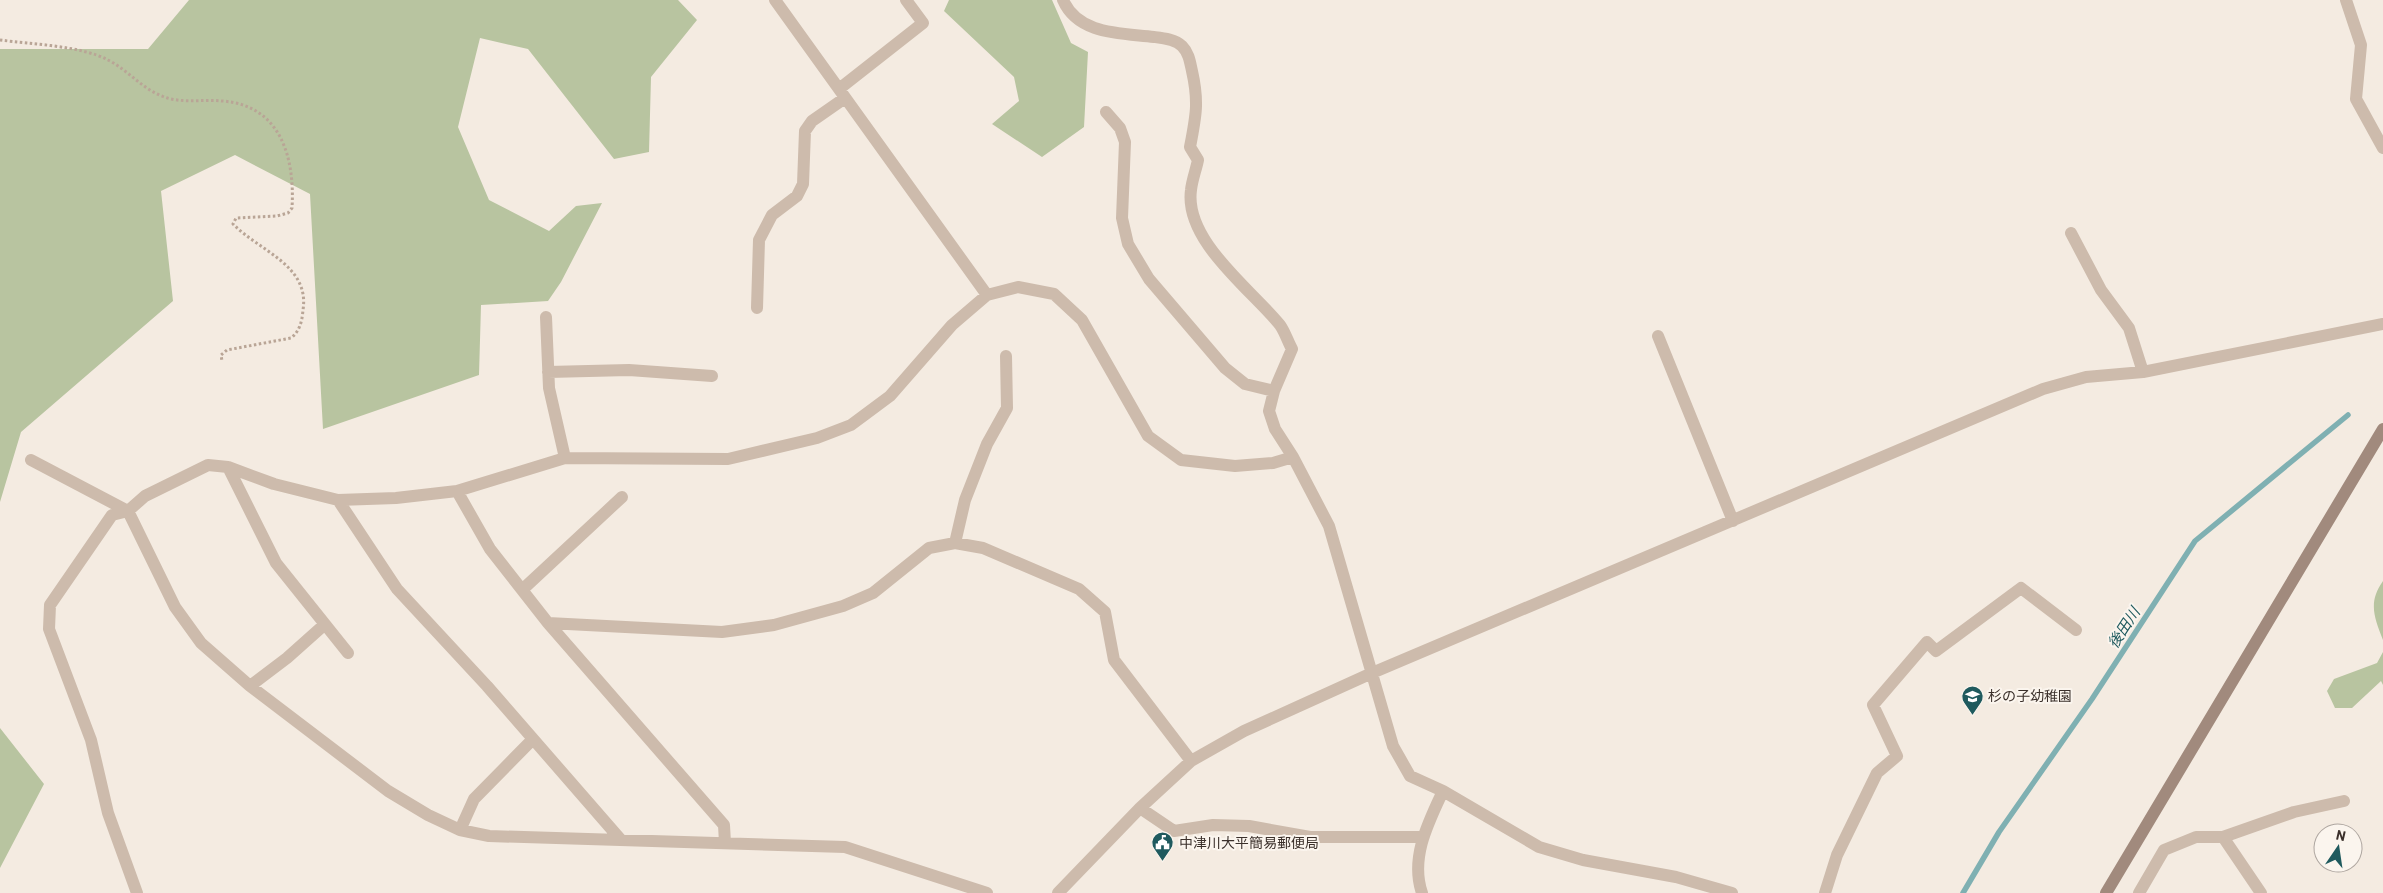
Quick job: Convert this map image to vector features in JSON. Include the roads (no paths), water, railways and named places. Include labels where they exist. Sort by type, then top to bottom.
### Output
[{"type":"street","points":[[775,0],[987,295]]},
{"type":"street","points":[[757,308],[759,240],[772,214],[797,196],[803,184],[805,131],[812,121],[842,93],[924,23],[906,0]]},
{"type":"street","points":[[1063,0],[1072,16],[1087,26],[1120,33],[1173,40],[1182,45],[1187,51],[1197,96],[1197,108],[1190,147],[1198,160],[1190,192],[1191,206],[1196,222],[1214,254],[1281,327],[1292,349],[1274,390],[1269,411],[1275,429],[1293,457],[1329,526],[1393,746],[1410,776],[1443,791],[1539,847],[1583,860],[1676,877],[1732,893]]},
{"type":"street","points":[[2346,0],[2361,46],[2356,99],[2383,148]]},
{"type":"street","points":[[1106,112],[1120,128],[1125,142],[1122,218],[1128,244],[1149,279],[1225,368],[1245,384],[1274,390]]},
{"type":"street","points":[[2071,233],[2101,290],[2129,328],[2143,372]]},
{"type":"street","points":[[137,893],[108,813],[91,740],[49,630],[50,605],[112,515],[128,511],[144,496],[208,465],[228,467],[274,484],[338,500],[396,498],[457,491],[565,458],[728,459],[817,438],[852,425],[890,396],[952,325],[987,295],[1018,287],[1054,294],[1082,320],[1148,436],[1181,460],[1235,466],[1273,463],[1293,457]]},
{"type":"street","points":[[546,317],[549,388],[565,458]]},
{"type":"street","points":[[1058,893],[1140,808],[1191,761],[1244,731],[1372,673],[2043,389],[2086,377],[2143,372],[2383,324]]},
{"type":"street","points":[[1658,336],[1734,521]]},
{"type":"street","points":[[955,543],[965,500],[987,444],[1007,408],[1006,356]]},
{"type":"street","points":[[548,372],[629,370],[712,376]]},
{"type":"street","points":[[2106,893],[2383,429]]},
{"type":"street","points":[[31,460],[128,511],[175,607],[202,644],[250,686],[388,791],[428,815],[460,830],[489,836],[845,847],[987,893]]},
{"type":"street","points":[[228,467],[276,563],[348,653]]},
{"type":"street","points":[[457,491],[490,548],[548,623],[724,825],[725,843]]},
{"type":"street","points":[[522,590],[622,497]]},
{"type":"street","points":[[338,500],[397,589],[533,739],[621,840]]},
{"type":"street","points":[[548,623],[722,632],[774,626],[843,606],[873,593],[929,548],[955,543],[983,548],[1079,589],[1105,612],[1114,660],[1191,761]]},
{"type":"street","points":[[1825,893],[1837,855],[1877,773],[1897,756],[1873,705],[1927,642],[1936,651],[2021,588],[2076,630]]},
{"type":"street","points":[[250,686],[287,658],[324,625]]},
{"type":"street","points":[[460,830],[474,799],[533,739]]},
{"type":"street","points":[[1422,893],[1418,881],[1422,837],[1443,791]]},
{"type":"street","points":[[2139,893],[2164,850],[2196,837],[2223,837],[2294,812],[2344,801]]},
{"type":"street","points":[[1140,808],[1174,831],[1213,826],[1249,826],[1310,836],[1422,837]]},
{"type":"street","points":[[2223,837],[2261,893]]},
{"type":"waterway","name":"後田川","points":[[1963,893],[1999,832],[2092,699],[2195,541],[2348,415]]},
{"type":"place","name":"杉の子幼稚園","points":[[1972,715]]},
{"type":"place","name":"中津川大平簡易郵便局","points":[[1163,862]]}]
